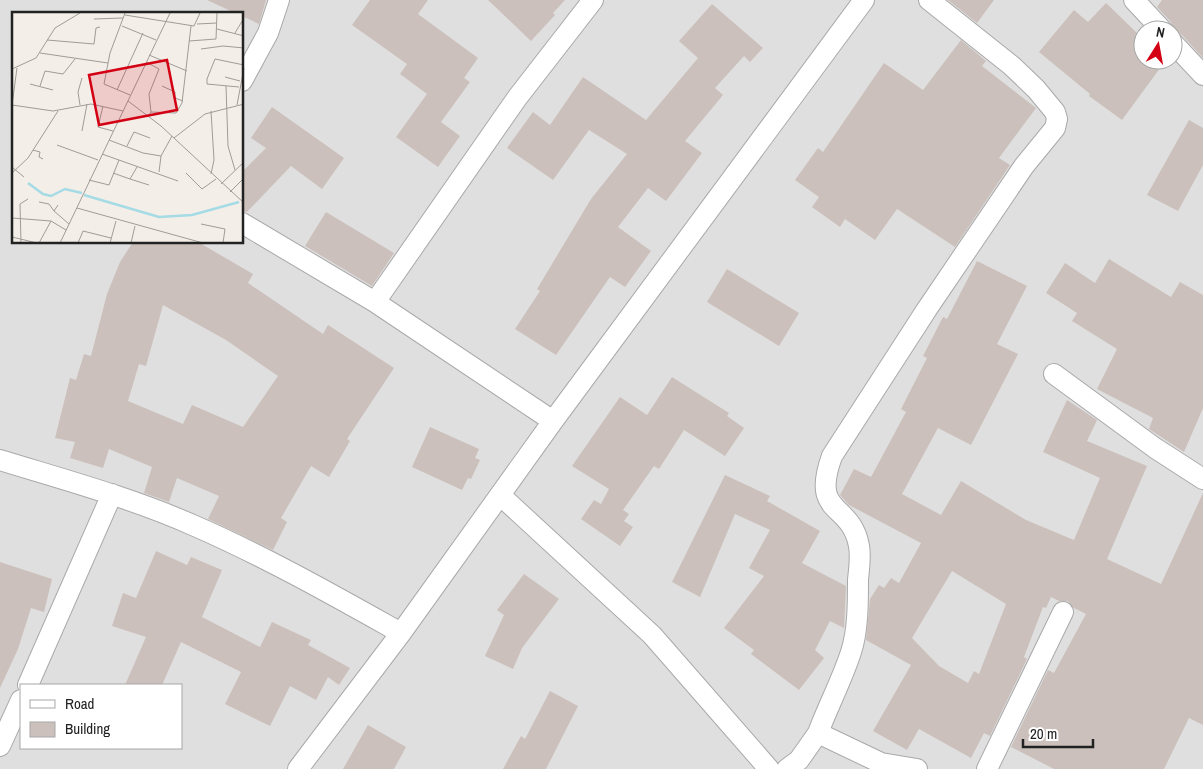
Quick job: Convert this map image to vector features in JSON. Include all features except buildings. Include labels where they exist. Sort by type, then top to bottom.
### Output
[{"type":"street","points":[[244,77],[268,33],[279,0]]},
{"type":"street","points":[[375,302],[517,98],[593,0]]},
{"type":"street","points":[[298,769],[401,633],[553,421],[864,0]]},
{"type":"street","points":[[787,769],[799,760],[818,733],[852,651],[858,602],[860,548],[854,526],[827,499],[825,487],[832,456],[927,309],[1018,174],[1055,128],[1057,119],[1049,104],[1012,66],[929,0]]},
{"type":"street","points":[[1134,0],[1153,20]]},
{"type":"street","points":[[1183,54],[1203,75]]},
{"type":"street","points":[[244,224],[375,302],[553,421]]},
{"type":"street","points":[[1054,374],[1155,448],[1203,479]]},
{"type":"street","points":[[0,460],[112,494],[203,530],[297,575],[401,633]]},
{"type":"street","points":[[28,684],[112,494]]},
{"type":"street","points":[[500,495],[652,635],[769,769]]},
{"type":"street","points":[[987,769],[1063,612]]},
{"type":"street","points":[[0,746],[20,702]]},
{"type":"street","points":[[818,733],[881,763],[916,769]]},
{"type":"shaded area","points":[[0,0],[1203,0],[1203,769],[0,769]]}]
